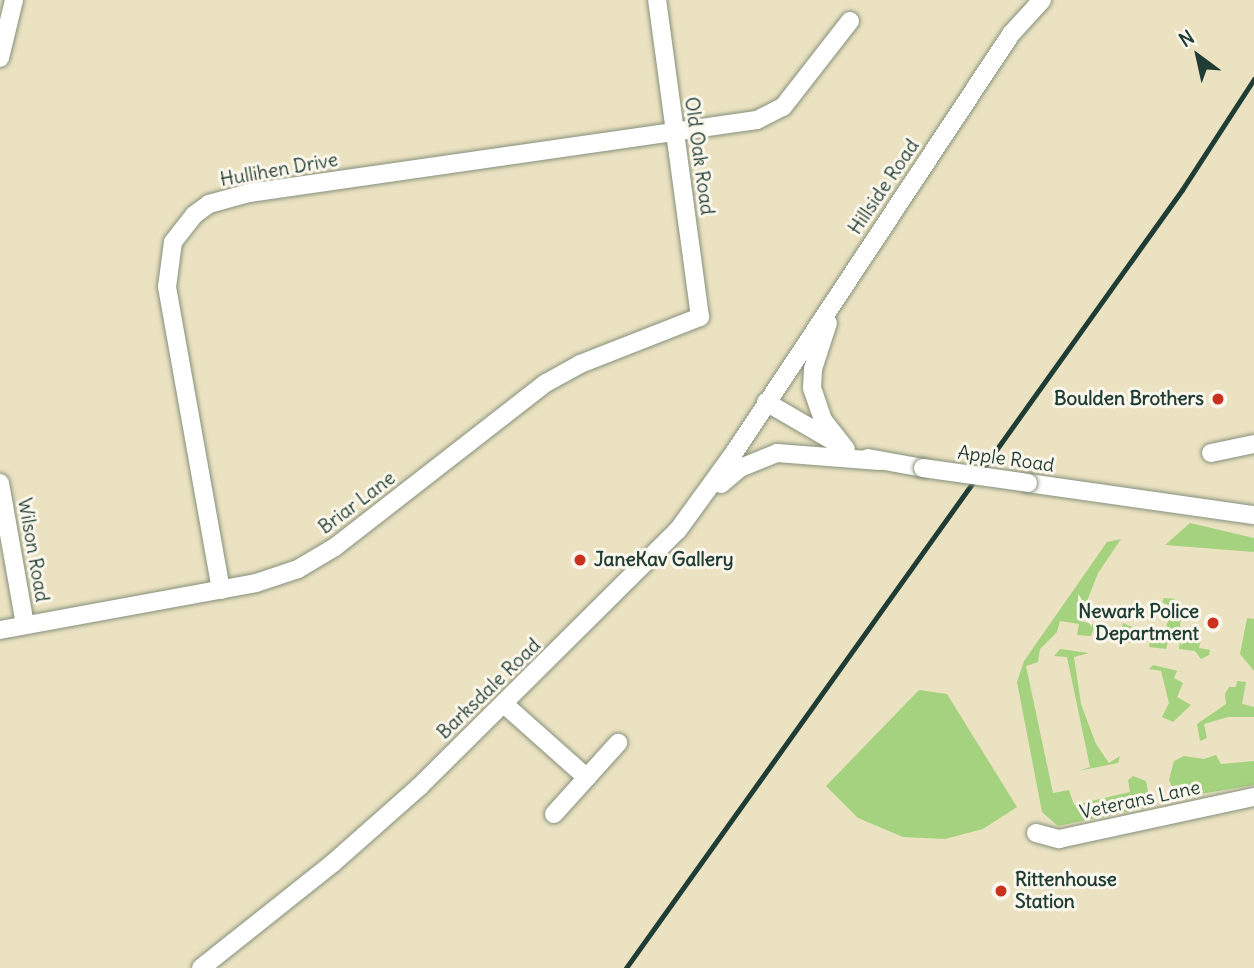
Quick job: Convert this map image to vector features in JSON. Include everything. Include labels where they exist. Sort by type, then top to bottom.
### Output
[{"type":"street","points":[[0,58],[14,0]]},
{"type":"street","name":"Old Oak Road","points":[[657,0],[700,317]]},
{"type":"street","name":"Hillside Road","points":[[766,402],[1012,34],[1042,0]]},
{"type":"street","name":"Hullihen Drive","points":[[221,590],[167,287],[168,258],[181,227],[209,204],[249,193],[675,135],[772,115],[850,21]]},
{"type":"street","points":[[841,290],[816,358],[812,388],[823,420],[846,449]]},
{"type":"street","name":"Briar Lane","points":[[0,630],[279,577],[316,560],[546,383],[580,364],[700,317]]},
{"type":"street","name":"Apple Road","points":[[766,402],[846,449],[880,461],[1254,515]]},
{"type":"street","name":"Barksdale Road","points":[[201,968],[360,840],[504,704],[691,514],[766,402]]},
{"type":"street","points":[[1211,453],[1254,444]]},
{"type":"street","points":[[691,514],[740,468],[777,453],[880,461]]},
{"type":"street","name":"Wilson Road","points":[[0,483],[25,625]]},
{"type":"street","points":[[504,704],[587,778]]},
{"type":"street","points":[[554,814],[618,743]]},
{"type":"street","name":"Veterans Lane","points":[[1036,834],[1059,839],[1254,797]]},
{"type":"green space","points":[[1190,523],[1254,538],[1254,552],[1165,545]]},
{"type":"green space","points":[[1121,539],[1098,573],[1085,606],[1081,621],[1095,625],[1091,636],[1077,635],[1079,624],[1060,621],[1057,632],[1040,649],[1038,662],[1026,666],[1053,793],[1069,790],[1074,805],[1130,792],[1128,780],[1133,776],[1146,781],[1150,802],[1145,808],[1058,826],[1042,812],[1017,682],[1024,661],[1107,542]]},
{"type":"green space","points":[[1164,598],[1175,599],[1172,616],[1181,618],[1180,627],[1191,628],[1189,638],[1201,640],[1199,648],[1210,650],[1209,655],[1201,659],[1195,651],[1179,649],[1180,640],[1169,638],[1166,649],[1149,647],[1150,641],[1162,642],[1172,607],[1162,602]]},
{"type":"green space","points":[[1247,618],[1254,619],[1254,671],[1240,654]]},
{"type":"green space","points":[[1123,623],[1134,628],[1132,643],[1108,639],[1109,629],[1121,630]]},
{"type":"green space","points":[[1060,649],[1089,653],[1074,657],[1081,704],[1096,744],[1109,763],[1120,756],[1118,763],[1078,771],[1090,767],[1067,657],[1054,656]]},
{"type":"green space","points":[[1153,665],[1187,673],[1177,671],[1174,678],[1183,683],[1177,697],[1191,705],[1173,722],[1162,717],[1169,703],[1161,671],[1149,669]]},
{"type":"green space","points":[[1237,681],[1246,682],[1242,704],[1254,707],[1254,717],[1228,717],[1204,724],[1207,738],[1200,741],[1197,724],[1226,704],[1225,694],[1229,687],[1236,687]]},
{"type":"green space","points":[[919,690],[947,694],[1017,807],[983,829],[945,839],[903,837],[858,818],[826,786]]},
{"type":"green space","points":[[1216,755],[1221,764],[1254,761],[1254,785],[1177,798],[1169,780],[1174,761],[1184,756],[1204,759]]},
{"type":"railway","points":[[626,968],[1182,190],[1254,79]]},
{"type":"place","name":"Boulden Brothers","points":[[1218,399]]},
{"type":"place","name":"JaneKav Gallery","points":[[580,560]]},
{"type":"place","name":"Newark Police Department","points":[[1213,623]]},
{"type":"place","name":"Rittenhouse Station","points":[[1001,891]]}]
